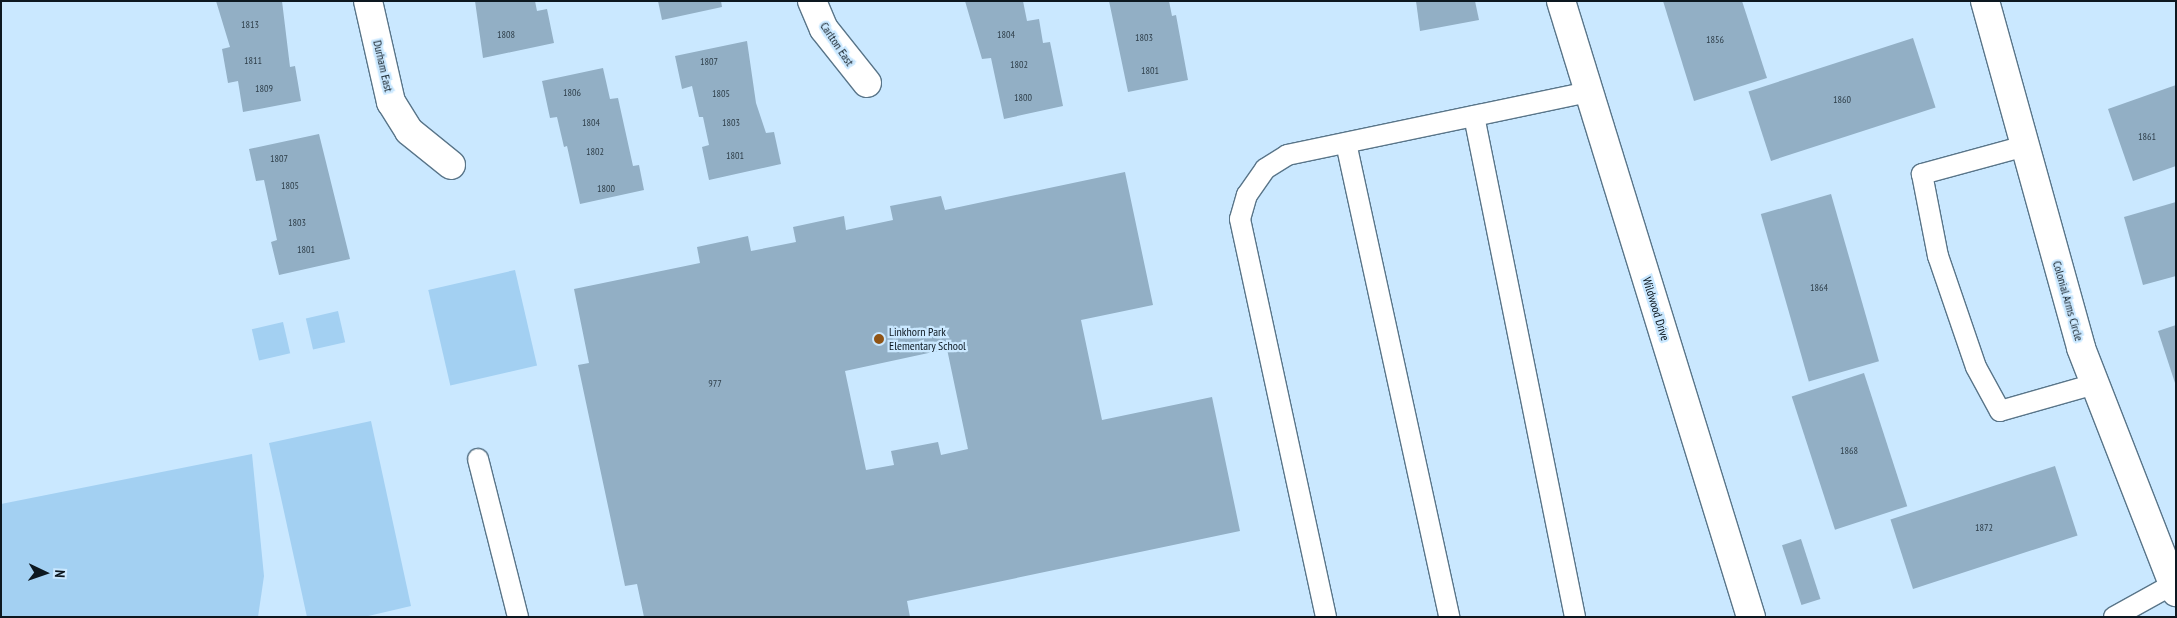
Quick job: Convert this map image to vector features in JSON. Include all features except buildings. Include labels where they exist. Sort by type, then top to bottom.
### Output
[{"type":"street","name":"Durham East","points":[[368,1],[391,102],[409,130],[451,165]]},
{"type":"street","name":"Carlton East","points":[[812,1],[824,29],[868,83]]},
{"type":"street","name":"Wildwood Drive","points":[[1561,1],[1751,617]]},
{"type":"street","name":"Colonial Arms Circle","points":[[1985,1],[2025,146],[2095,384],[2174,589]]},
{"type":"lane","points":[[1326,617],[1240,219],[1247,195],[1265,169],[1287,155],[1589,92]]},
{"type":"lane","points":[[1474,116],[1575,617]]},
{"type":"lane","points":[[1346,143],[1449,617]]},
{"type":"lane","points":[[2025,146],[1922,174],[1938,256],[1976,367],[2000,411],[2095,384]]},
{"type":"lane","points":[[478,459],[518,617]]},
{"type":"lane","points":[[2114,617],[2174,589]]},
{"type":"shaded area","points":[[515,270],[537,365],[450,386],[428,290]]},
{"type":"shaded area","points":[[338,311],[345,342],[313,350],[306,318]]},
{"type":"shaded area","points":[[283,322],[290,353],[259,360],[252,329]]},
{"type":"shaded area","points":[[371,421],[411,606],[364,617],[307,617],[269,443]]},
{"type":"shaded area","points":[[252,454],[264,576],[258,617],[1,617],[1,504]]},
{"type":"place","name":"Linkhorn Park Elementary School","points":[[879,339]]}]
